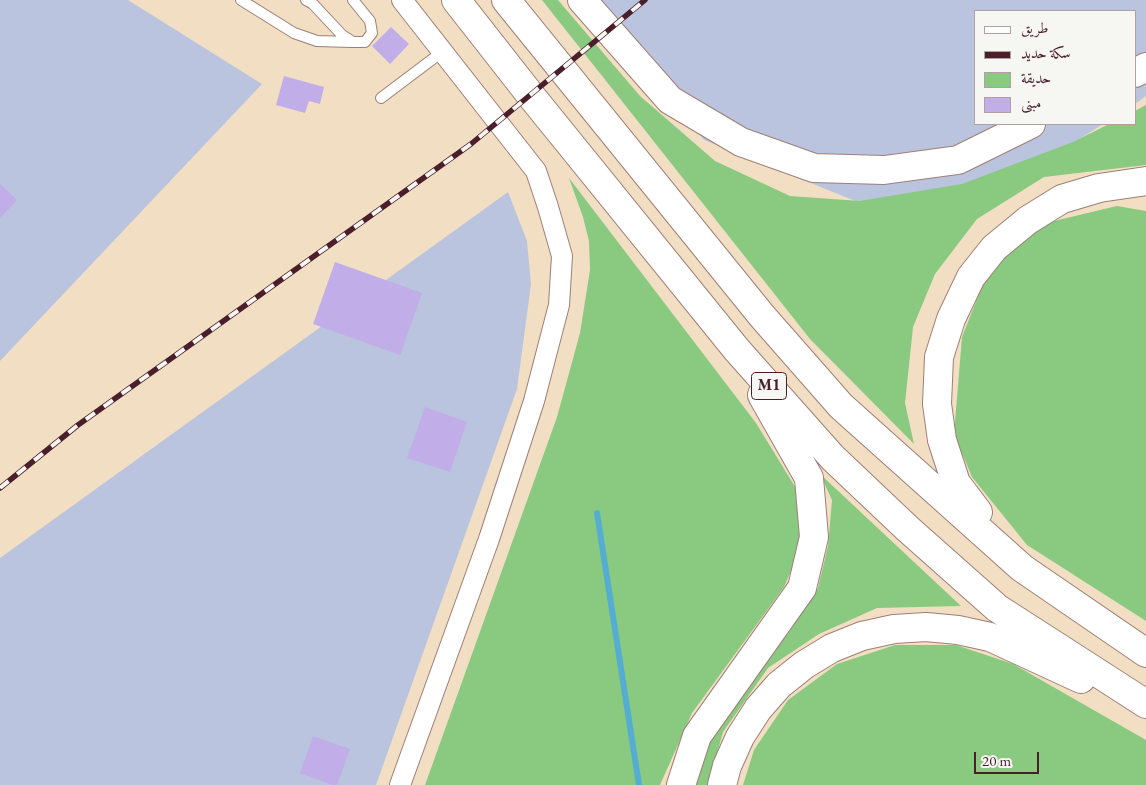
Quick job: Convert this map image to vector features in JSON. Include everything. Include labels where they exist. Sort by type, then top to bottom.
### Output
[{"type":"highway","name":"M1","points":[[456,0],[737,350],[833,458],[908,529],[997,608],[1146,704]]},
{"type":"highway","name":"M1","points":[[506,0],[762,316],[841,406],[1022,568],[1146,653]]},
{"type":"highway","points":[[582,0],[670,100],[741,142],[814,168],[884,170],[958,160],[1029,125]]},
{"type":"highway","points":[[1022,568],[956,483],[942,440],[937,404],[940,357],[952,319],[971,277],[994,248],[1028,220],[1062,199],[1099,188],[1146,181]]},
{"type":"highway","points":[[681,785],[697,736],[802,588],[814,536],[809,478],[737,350]]},
{"type":"highway","points":[[722,785],[727,766],[740,737],[758,709],[779,685],[804,665],[832,648],[862,636],[894,629],[926,627],[950,629],[990,638],[1146,710]]},
{"type":"street","points":[[400,785],[489,539],[534,401],[559,304],[562,256],[536,171],[402,0]]},
{"type":"lane","points":[[241,0],[294,33],[317,41],[366,42],[372,33],[370,21],[353,0]]},
{"type":"lane","points":[[306,0],[313,4],[342,35],[353,42]]},
{"type":"lane","points":[[381,98],[442,52]]},
{"type":"shaded area","points":[[0,0],[128,0],[262,84],[0,361]]},
{"type":"shaded area","points":[[589,0],[1146,0],[1146,96],[1136,103],[1136,10],[974,10],[974,125],[1101,125],[1042,163],[890,215],[704,140]]},
{"type":"shaded area","points":[[508,192],[527,241],[531,284],[517,389],[376,785],[0,785],[0,558]]},
{"type":"green space","points":[[542,0],[558,0],[640,96],[715,161],[790,196],[860,201],[962,184],[1073,142],[1107,125],[1136,125],[1136,110],[1146,105],[1146,165],[1044,177],[977,219],[935,274],[913,327],[905,403],[914,444],[810,339]]},
{"type":"green space","points":[[569,178],[756,423],[797,490],[804,540],[784,587],[692,713],[660,785],[425,785],[557,417],[580,333],[590,270],[589,241],[583,217]]},
{"type":"green space","points":[[1117,206],[1146,211],[1146,621],[1027,545],[972,477],[954,434],[962,337],[989,269],[1033,226]]},
{"type":"green space","points":[[820,474],[961,606],[877,608],[819,634],[768,668],[723,732],[708,785],[691,785],[709,738],[744,687],[790,631],[818,588],[828,546],[832,500]]},
{"type":"green space","points":[[895,645],[956,645],[1013,664],[1146,740],[1146,785],[743,785],[754,750],[788,700],[837,664]]},
{"type":"building","points":[[391,27],[409,44],[390,64],[372,46]]},
{"type":"building","points":[[284,76],[324,87],[320,104],[309,101],[305,113],[276,105]]},
{"type":"building","points":[[0,184],[17,200],[0,218]]},
{"type":"building","points":[[335,262],[422,293],[400,355],[313,324]]},
{"type":"building","points":[[425,407],[467,422],[450,472],[407,458]]},
{"type":"building","points":[[313,736],[350,749],[337,785],[332,785],[300,773]]},
{"type":"waterway","points":[[597,513],[639,785]]},
{"type":"railway","points":[[0,488],[78,425],[471,144],[645,0]]}]
